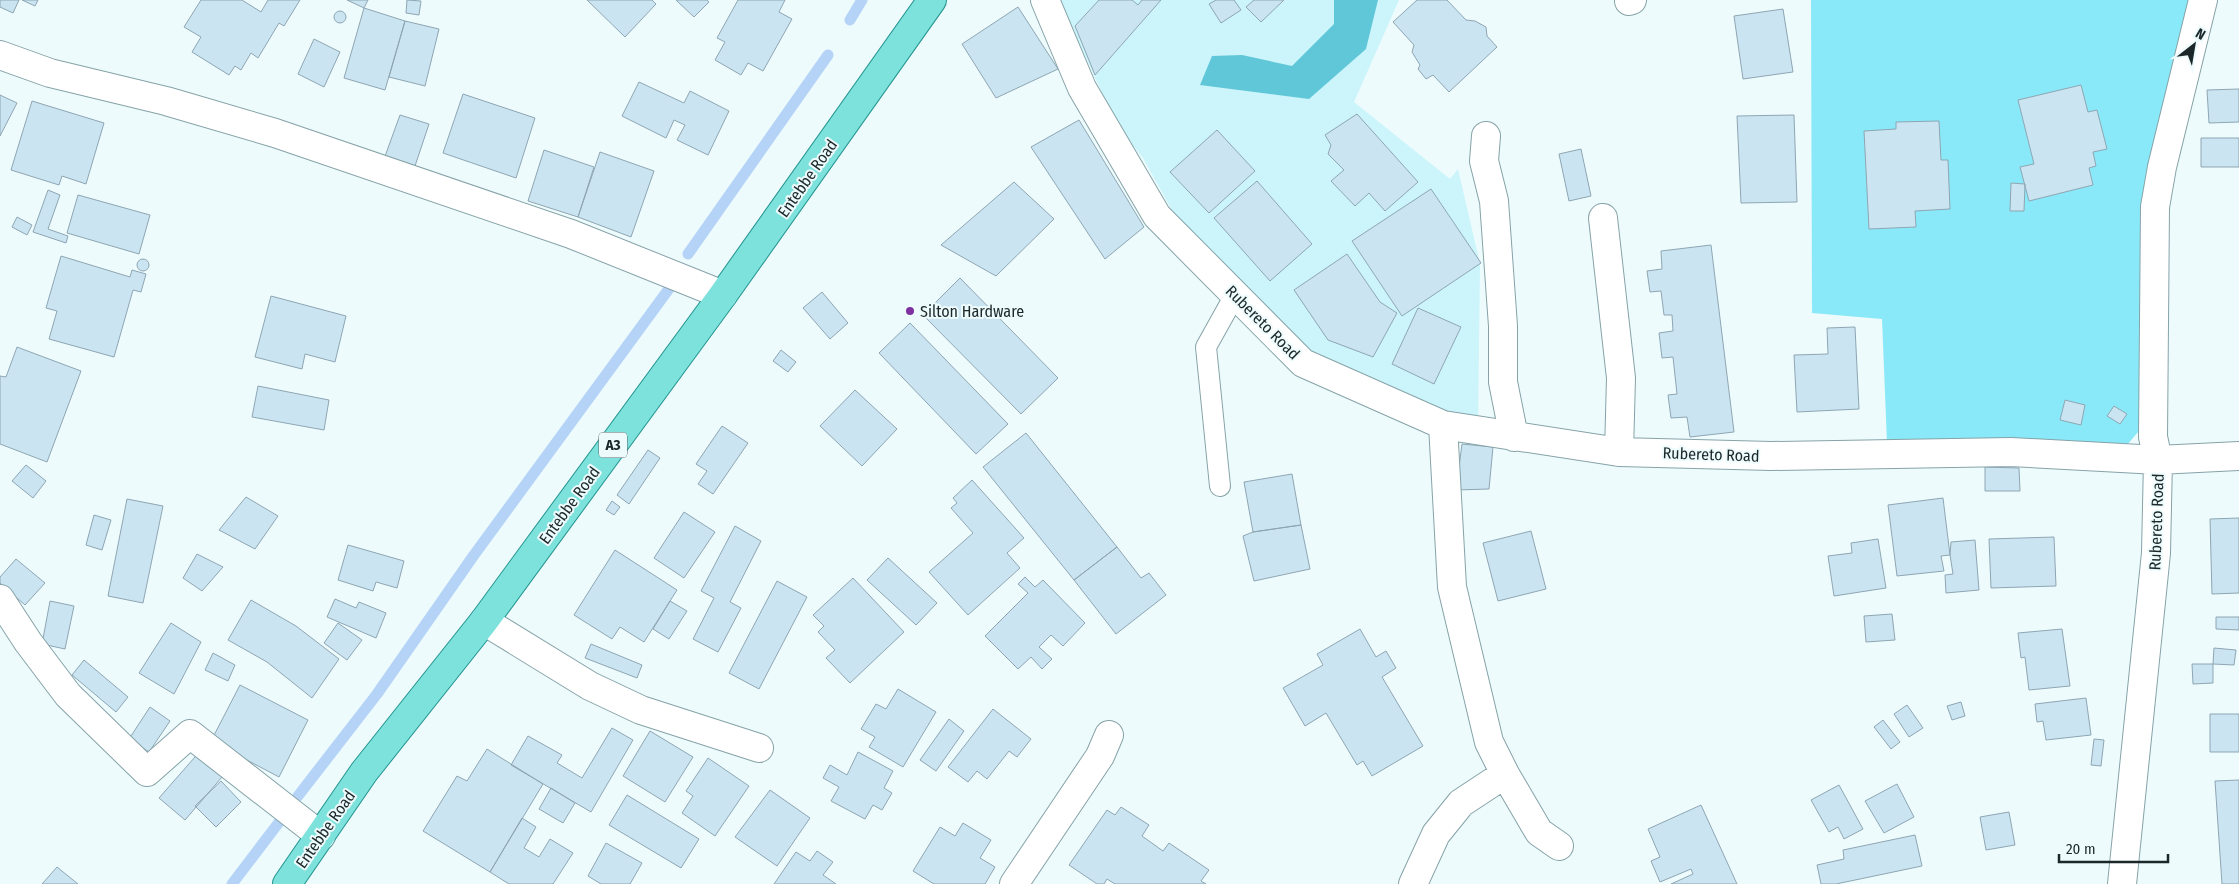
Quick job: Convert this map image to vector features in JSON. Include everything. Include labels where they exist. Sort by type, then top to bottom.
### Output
[{"type":"main road","name":"Entebbe Road","points":[[287,884],[364,772],[484,621],[723,295],[932,0]]},
{"type":"street","name":"Rubereto Road","points":[[1045,0],[1082,88],[1157,216],[1303,363],[1443,425],[1619,452],[1771,456],[2010,452],[2158,460],[2156,554],[2122,884]]},
{"type":"street","points":[[2203,0],[2162,167],[2155,208],[2153,437],[2158,460],[2239,456]]},
{"type":"street","points":[[0,55],[50,73],[166,101],[275,133],[571,234],[723,295]]},
{"type":"street","points":[[1486,136],[1484,161],[1495,210],[1503,326],[1503,382],[1514,437]]},
{"type":"street","points":[[1604,218],[1621,378],[1619,452]]},
{"type":"street","points":[[1443,425],[1452,587],[1489,742],[1505,774],[1539,832],[1559,846]]},
{"type":"street","points":[[0,599],[28,642],[68,695],[147,772],[190,734],[321,836]]},
{"type":"street","points":[[484,621],[590,686],[641,710],[759,748]]},
{"type":"street","points":[[1014,884],[1100,756],[1109,735]]},
{"type":"street","points":[[1413,884],[1436,834],[1461,803],[1505,774]]},
{"type":"lane","points":[[1220,486],[1206,347],[1235,295]]},
{"type":"shaded area","points":[[1059,0],[1399,0],[1354,102],[1450,179],[1458,169],[1480,264],[1478,428],[1310,357],[1259,300],[1174,214],[1143,158],[1118,127]]},
{"type":"shaded area","points":[[1334,0],[1378,0],[1366,49],[1309,99],[1200,85],[1212,56],[1242,55],[1292,66],[1334,24]]},
{"type":"shaded area","points":[[1811,0],[2194,0],[2148,210],[2144,425],[2127,445],[1887,443],[1882,319],[1812,313]]},
{"type":"building","points":[[0,0],[19,0],[13,13],[0,7]]},
{"type":"building","points":[[22,0],[38,0],[35,6]]},
{"type":"building","points":[[201,0],[242,0],[261,12],[268,0],[300,0],[284,26],[279,23],[258,58],[251,53],[241,70],[235,66],[229,75],[192,52],[201,37],[184,27]]},
{"type":"building","points":[[347,0],[368,0],[364,8]]},
{"type":"building","points":[[407,0],[421,1],[419,15],[406,13]]},
{"type":"building","points":[[587,0],[652,0],[656,4],[625,37]]},
{"type":"building","points":[[676,0],[707,0],[709,2],[694,17]]},
{"type":"building","points":[[738,0],[785,0],[779,12],[792,19],[763,71],[748,63],[741,75],[715,60],[725,42],[717,38]]},
{"type":"building","points":[[1099,0],[1132,0],[1138,5],[1142,0],[1161,0],[1095,75],[1075,26]]},
{"type":"building","points":[[1216,0],[1234,0],[1241,10],[1221,23],[1209,4]]},
{"type":"building","points":[[1254,0],[1284,0],[1261,22],[1246,7]]},
{"type":"building","points":[[1417,0],[1447,0],[1466,20],[1475,21],[1486,27],[1487,36],[1497,47],[1449,92],[1433,75],[1426,79],[1418,69],[1420,65],[1412,52],[1414,45],[1393,22]]},
{"type":"building","points":[[1018,7],[1058,69],[996,98],[962,44]]},
{"type":"building","points":[[364,8],[405,21],[385,90],[344,78]]},
{"type":"building","points":[[1783,9],[1793,72],[1743,79],[1734,16]]},
{"type":"building","points":[[338,11],[342,11],[346,17],[342,23],[338,23],[334,19],[334,15]]},
{"type":"building","points":[[405,21],[439,29],[425,86],[389,77]]},
{"type":"building","points":[[314,39],[340,52],[324,87],[298,74]]},
{"type":"building","points":[[639,82],[684,103],[690,91],[729,111],[708,155],[677,140],[685,125],[674,120],[666,138],[622,116]]},
{"type":"building","points":[[2081,85],[2088,112],[2097,110],[2107,149],[2093,152],[2096,166],[2089,168],[2093,185],[2029,201],[2020,167],[2034,164],[2018,100]]},
{"type":"building","points":[[2239,89],[2239,122],[2209,123],[2207,90]]},
{"type":"building","points":[[463,94],[535,118],[516,178],[443,153]]},
{"type":"building","points":[[0,95],[17,103],[0,136]]},
{"type":"building","points":[[32,101],[104,123],[86,184],[62,176],[59,185],[11,170]]},
{"type":"building","points":[[1357,114],[1418,182],[1385,211],[1369,193],[1355,206],[1331,181],[1344,170],[1328,154],[1331,145],[1325,135]]},
{"type":"building","points":[[400,115],[429,124],[414,169],[384,159]]},
{"type":"building","points":[[1794,115],[1797,202],[1741,203],[1737,116]]},
{"type":"building","points":[[1079,120],[1144,227],[1105,259],[1031,147]]},
{"type":"building","points":[[1939,121],[1941,160],[1948,160],[1950,209],[1915,211],[1916,227],[1869,229],[1864,131],[1896,129],[1896,122]]},
{"type":"building","points":[[1217,130],[1255,171],[1209,213],[1170,172]]},
{"type":"building","points":[[2201,138],[2239,138],[2239,167],[2201,167]]},
{"type":"building","points":[[1581,149],[1591,196],[1569,201],[1559,154]]},
{"type":"building","points":[[544,150],[594,167],[578,217],[528,201]]},
{"type":"building","points":[[600,152],[654,171],[631,237],[578,217]]},
{"type":"building","points":[[1257,181],[1312,244],[1270,281],[1214,218]]},
{"type":"building","points":[[1014,182],[1054,219],[996,276],[941,245]]},
{"type":"building","points":[[2011,183],[2025,184],[2024,211],[2010,211]]},
{"type":"building","points":[[1431,189],[1481,263],[1402,316],[1352,241]]},
{"type":"building","points":[[48,190],[60,195],[48,229],[68,236],[66,243],[33,232]]},
{"type":"building","points":[[78,195],[150,215],[139,254],[67,233]]},
{"type":"building","points":[[17,217],[32,225],[27,235],[12,227]]},
{"type":"building","points":[[1711,245],[1734,432],[1690,437],[1687,417],[1671,418],[1668,395],[1677,394],[1673,357],[1662,358],[1659,333],[1673,331],[1672,315],[1664,315],[1661,291],[1650,292],[1647,271],[1662,269],[1661,251]]},
{"type":"building","points":[[1347,254],[1380,302],[1397,313],[1373,357],[1328,340],[1294,290]]},
{"type":"building","points":[[61,256],[130,277],[132,270],[146,274],[141,292],[133,290],[114,357],[49,339],[57,311],[46,308]]},
{"type":"building","points":[[143,259],[149,265],[143,271],[137,265]]},
{"type":"building","points":[[960,278],[1058,378],[1021,414],[923,315]]},
{"type":"building","points":[[822,292],[848,323],[830,339],[803,308]]},
{"type":"building","points":[[271,296],[346,316],[335,362],[305,354],[302,369],[255,357]]},
{"type":"building","points":[[1418,308],[1461,327],[1434,384],[1392,364]]},
{"type":"building","points":[[910,323],[1008,424],[976,454],[879,353]]},
{"type":"building","points":[[1855,327],[1859,409],[1797,412],[1794,355],[1828,354],[1827,328]]},
{"type":"building","points":[[17,347],[81,371],[47,462],[0,444],[0,376],[6,377]]},
{"type":"building","points":[[781,350],[796,362],[788,372],[773,361]]},
{"type":"building","points":[[258,386],[329,400],[324,430],[252,417]]},
{"type":"building","points":[[855,390],[897,429],[862,466],[820,426]]},
{"type":"building","points":[[2065,400],[2085,405],[2081,425],[2060,420]]},
{"type":"building","points":[[2114,406],[2127,414],[2120,424],[2107,416]]},
{"type":"building","points":[[722,426],[748,443],[713,494],[698,484],[707,471],[696,464]]},
{"type":"building","points":[[1026,433],[1117,547],[1074,580],[983,467]]},
{"type":"building","points":[[1462,444],[1493,447],[1489,489],[1456,490]]},
{"type":"building","points":[[648,450],[660,458],[629,504],[617,495]]},
{"type":"building","points":[[26,465],[46,481],[33,498],[12,481]]},
{"type":"building","points":[[1985,467],[2019,468],[2020,491],[1985,491]]},
{"type":"building","points":[[1292,474],[1301,525],[1253,532],[1244,482]]},
{"type":"building","points":[[972,480],[1024,538],[1007,553],[1020,568],[968,615],[929,572],[973,533],[951,508],[957,503],[953,498]]},
{"type":"building","points":[[246,497],[278,516],[255,549],[219,530]]},
{"type":"building","points":[[1943,498],[1950,555],[1941,556],[1944,571],[1897,576],[1888,505]]},
{"type":"building","points":[[127,499],[163,506],[143,603],[108,596]]},
{"type":"building","points":[[612,501],[620,507],[614,515],[606,510]]},
{"type":"building","points":[[684,512],[715,532],[684,578],[654,558]]},
{"type":"building","points":[[94,515],[111,520],[102,550],[86,545]]},
{"type":"building","points":[[2239,518],[2239,593],[2212,594],[2210,519]]},
{"type":"building","points":[[1301,525],[1310,569],[1254,581],[1243,536],[1253,532]]},
{"type":"building","points":[[735,526],[761,541],[730,602],[741,608],[718,652],[693,639],[714,598],[701,591]]},
{"type":"building","points":[[1531,531],[1546,589],[1498,601],[1483,543]]},
{"type":"building","points":[[2054,537],[2056,586],[1991,588],[1989,539]]},
{"type":"building","points":[[1878,539],[1886,588],[1834,596],[1828,556],[1852,553],[1851,543]]},
{"type":"building","points":[[1975,540],[1979,590],[1946,593],[1945,575],[1953,574],[1950,555],[1951,542]]},
{"type":"building","points":[[348,545],[404,561],[397,588],[376,582],[373,591],[338,580]]},
{"type":"building","points":[[1117,547],[1141,578],[1149,573],[1166,595],[1116,634],[1074,580]]},
{"type":"building","points":[[615,550],[677,590],[644,642],[620,627],[612,639],[574,615]]},
{"type":"building","points":[[197,554],[223,567],[202,591],[183,578]]},
{"type":"building","points":[[888,558],[937,603],[916,625],[867,580]]},
{"type":"building","points":[[16,559],[45,583],[25,605],[0,583],[0,577]]},
{"type":"building","points":[[1025,577],[1035,587],[1043,580],[1085,623],[1063,646],[1051,635],[1039,647],[1052,659],[1042,669],[1031,657],[1018,669],[985,636],[1028,593],[1018,584]]},
{"type":"building","points":[[853,578],[904,632],[850,683],[826,658],[835,650],[818,632],[824,626],[813,615]]},
{"type":"building","points":[[777,581],[807,597],[759,689],[729,673]]},
{"type":"building","points":[[335,599],[356,608],[359,602],[386,613],[376,638],[327,617]]},
{"type":"building","points":[[251,600],[296,626],[339,659],[312,698],[267,662],[228,640]]},
{"type":"building","points":[[50,601],[74,606],[65,649],[42,644]]},
{"type":"building","points":[[670,601],[687,611],[669,639],[653,629]]},
{"type":"building","points":[[1892,614],[1895,640],[1866,642],[1864,616]]},
{"type":"building","points":[[2216,617],[2239,617],[2239,630],[2216,629]]},
{"type":"building","points":[[171,623],[201,642],[174,694],[139,673]]},
{"type":"building","points":[[338,623],[362,640],[347,660],[324,643]]},
{"type":"building","points":[[1360,629],[1376,657],[1386,651],[1396,668],[1382,677],[1423,746],[1372,776],[1363,761],[1357,765],[1326,713],[1305,726],[1283,688],[1323,665],[1317,654]]},
{"type":"building","points":[[2062,629],[2070,686],[2029,690],[2025,657],[2021,658],[2018,633]]},
{"type":"building","points":[[591,644],[642,665],[637,678],[585,658]]},
{"type":"building","points":[[2214,648],[2236,650],[2234,665],[2213,664]]},
{"type":"building","points":[[213,653],[235,665],[228,681],[205,670]]},
{"type":"building","points":[[84,660],[128,697],[116,712],[72,675]]},
{"type":"building","points":[[2192,664],[2213,664],[2213,683],[2193,684]]},
{"type":"building","points":[[240,685],[308,720],[279,777],[211,741]]},
{"type":"building","points":[[898,689],[936,712],[903,767],[869,747],[875,737],[861,729],[876,704],[886,709]]},
{"type":"building","points":[[2086,698],[2091,735],[2046,740],[2043,721],[2037,722],[2035,704]]},
{"type":"building","points":[[1961,702],[1965,716],[1952,720],[1947,706]]},
{"type":"building","points":[[1907,705],[1923,728],[1909,737],[1894,714]]},
{"type":"building","points":[[150,707],[170,721],[149,752],[129,739]]},
{"type":"building","points":[[993,709],[1031,739],[1017,757],[1009,751],[987,779],[977,771],[968,782],[948,767]]},
{"type":"building","points":[[2210,714],[2239,714],[2239,752],[2210,752]]},
{"type":"building","points":[[949,719],[964,731],[936,771],[920,760]]},
{"type":"building","points":[[1883,720],[1900,742],[1891,749],[1874,727]]},
{"type":"building","points":[[612,728],[633,740],[591,812],[511,765],[528,736],[562,755],[557,763],[582,778]]},
{"type":"building","points":[[650,731],[693,757],[665,802],[623,776]]},
{"type":"building","points":[[2094,739],[2104,740],[2101,766],[2091,765]]},
{"type":"building","points":[[202,749],[228,770],[185,820],[159,798]]},
{"type":"building","points":[[487,749],[543,784],[490,872],[423,831],[457,776],[467,781]]},
{"type":"building","points":[[858,752],[893,771],[884,788],[892,793],[882,810],[873,805],[865,819],[831,801],[839,787],[823,778],[830,765],[847,775]]},
{"type":"building","points":[[708,758],[749,786],[715,836],[682,813],[693,796],[686,791]]},
{"type":"building","points":[[2239,780],[2239,884],[2222,884],[2215,781]]},
{"type":"building","points":[[221,781],[241,802],[216,827],[195,806]]},
{"type":"building","points":[[1897,784],[1914,817],[1884,833],[1865,801]]},
{"type":"building","points":[[1839,785],[1863,829],[1844,839],[1838,827],[1829,832],[1811,800]]},
{"type":"building","points":[[551,788],[575,803],[563,823],[539,809]]},
{"type":"building","points":[[770,790],[810,818],[777,866],[735,837]]},
{"type":"building","points":[[627,795],[699,839],[681,868],[609,825]]},
{"type":"building","points":[[1701,805],[1737,884],[1671,884],[1693,874],[1691,869],[1660,882],[1651,861],[1660,857],[1648,829]]},
{"type":"building","points":[[1121,807],[1149,825],[1142,836],[1163,851],[1169,843],[1209,870],[1201,881],[1206,884],[1115,884],[1107,879],[1104,884],[1097,884],[1069,865],[1107,810],[1115,815]]},
{"type":"building","points":[[2009,812],[2015,845],[1986,850],[1980,817]]},
{"type":"building","points":[[522,818],[536,827],[524,848],[539,857],[550,839],[573,853],[553,884],[509,884],[490,872]]},
{"type":"building","points":[[963,823],[991,840],[980,858],[995,867],[985,884],[934,884],[913,871],[940,827],[955,836]]},
{"type":"building","points":[[1915,835],[1922,866],[1836,884],[1821,884],[1817,865],[1844,859],[1843,850]]},
{"type":"building","points":[[606,843],[642,863],[630,884],[601,884],[588,876]]},
{"type":"building","points":[[817,851],[833,862],[823,875],[836,884],[774,884],[796,852],[810,861]]},
{"type":"building","points":[[57,867],[78,884],[42,884]]},
{"type":"waterway","points":[[850,20],[862,0]]},
{"type":"waterway","points":[[688,254],[828,55]]},
{"type":"waterway","points":[[298,796],[377,694],[474,555],[671,286]]},
{"type":"waterway","points":[[232,884],[280,821]]},
{"type":"place","name":"Silton Hardware","points":[[910,311]]}]
